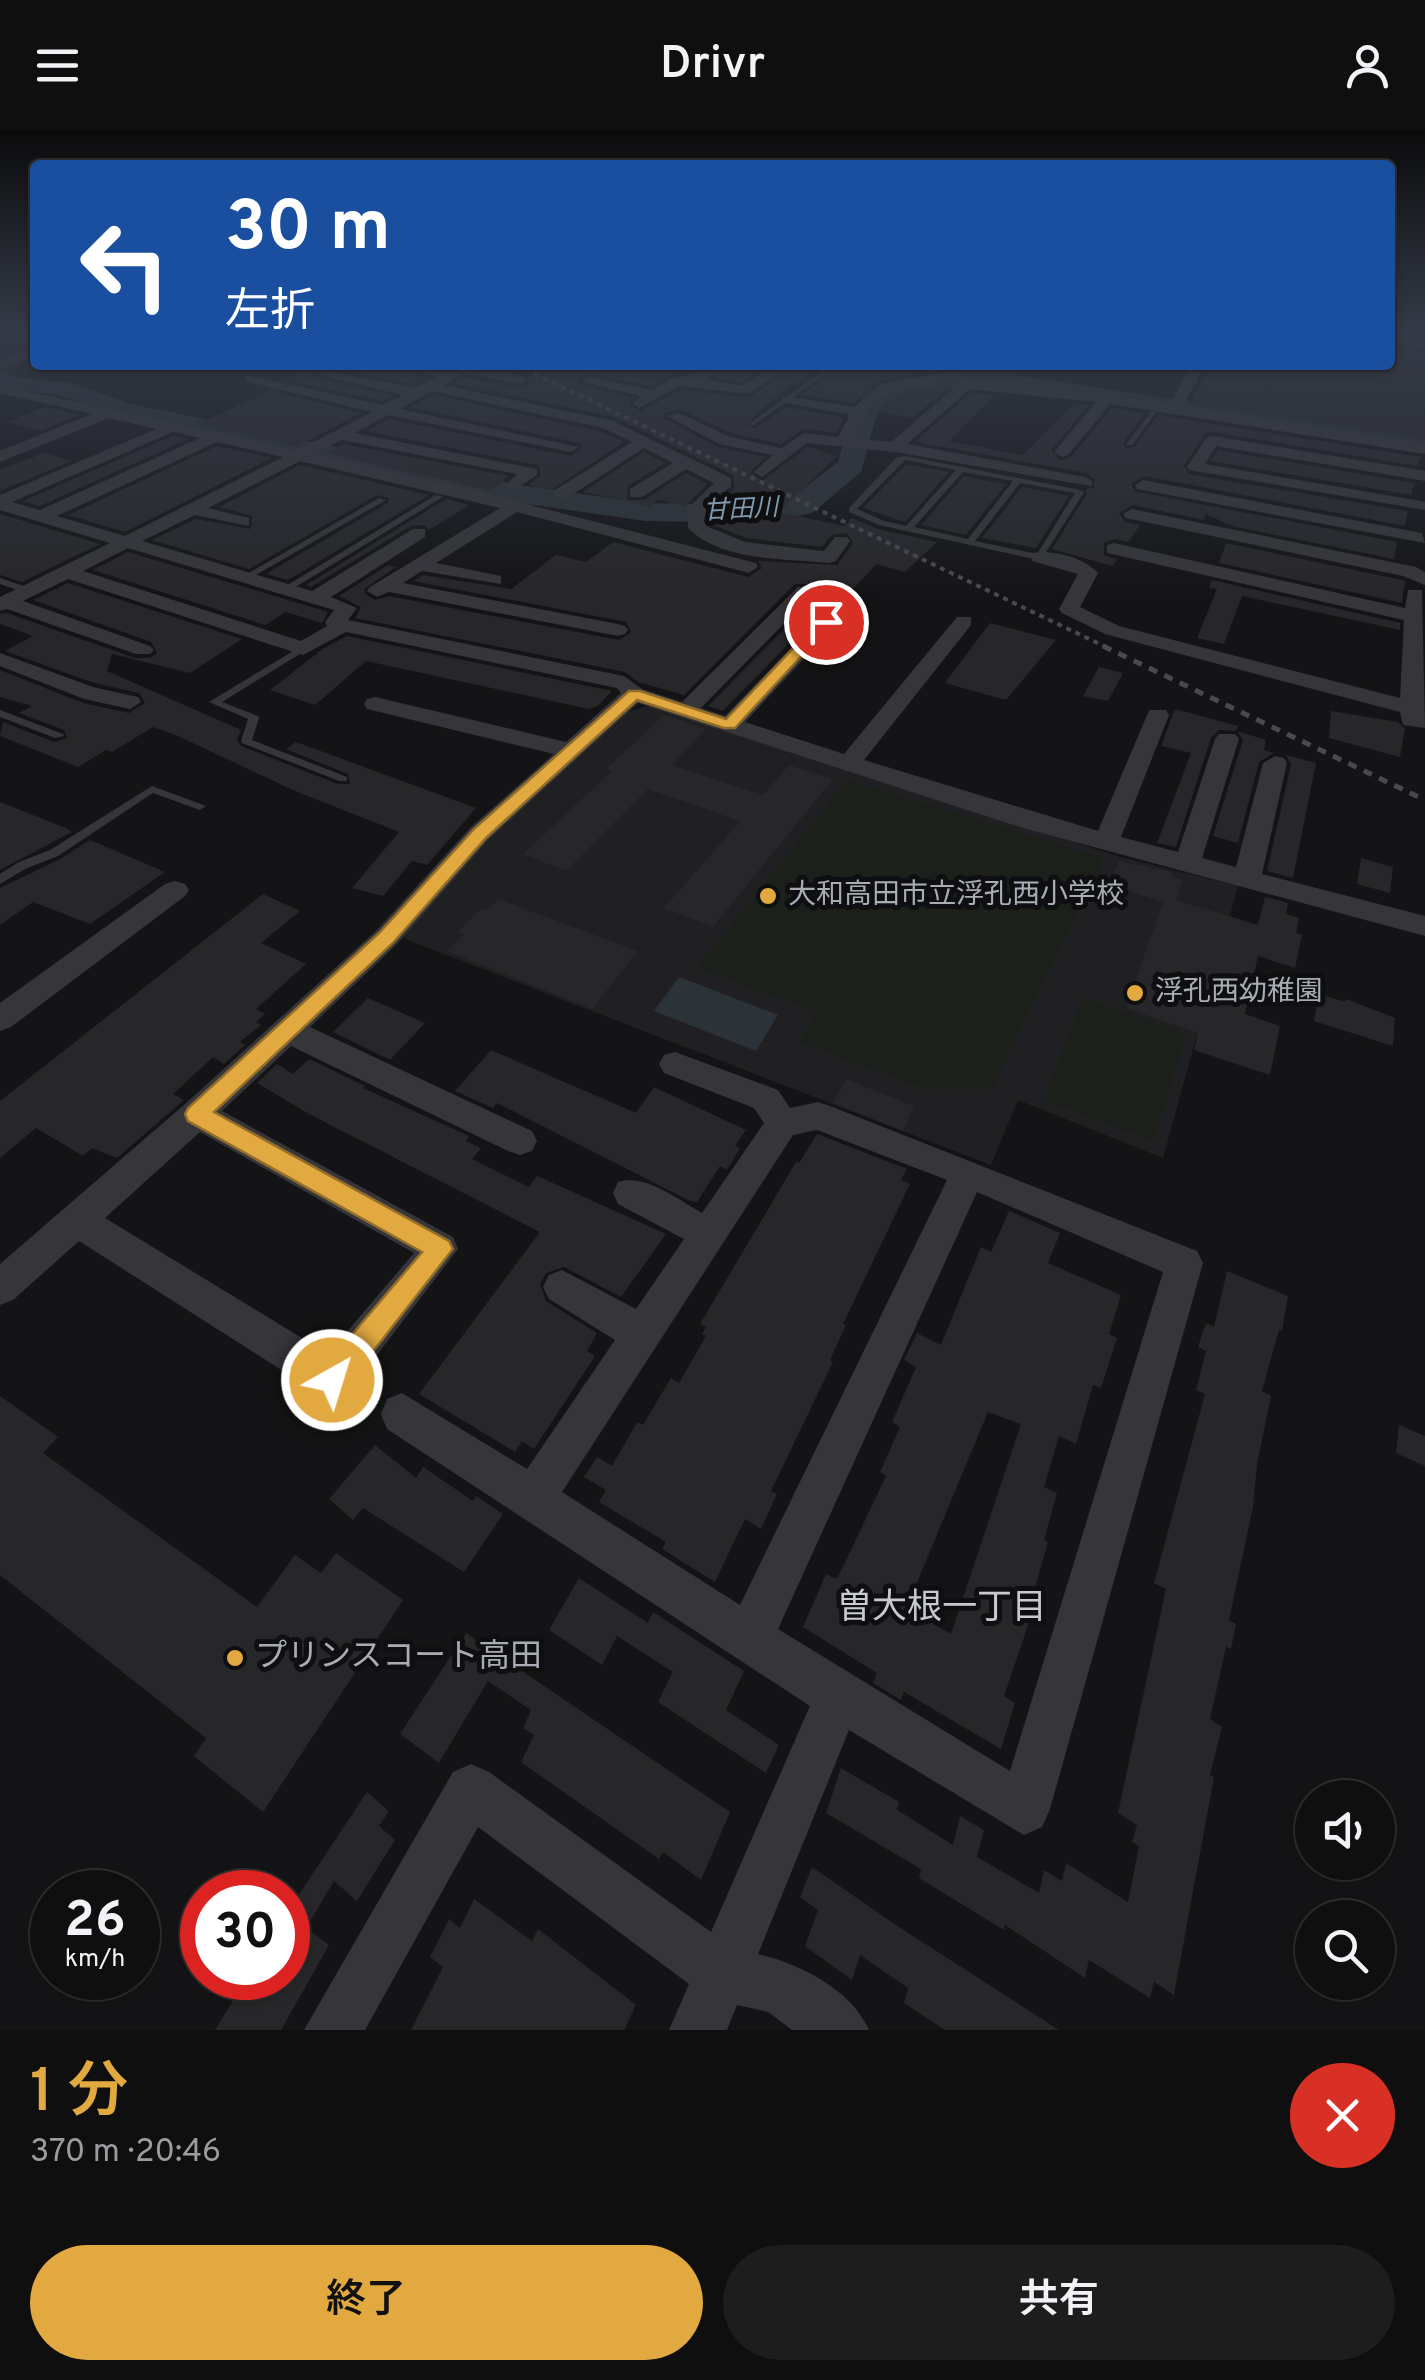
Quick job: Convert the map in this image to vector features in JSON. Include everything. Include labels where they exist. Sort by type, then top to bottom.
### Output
[{"type":"street","points":[[0,456],[91,420]]},
{"type":"street","points":[[143,420],[515,506],[750,567]]},
{"type":"street","points":[[2,596],[26,590],[64,572],[367,420]]},
{"type":"street","points":[[442,420],[570,447]]},
{"type":"street","points":[[584,420],[608,424],[725,482],[696,509],[697,528],[712,539],[742,548],[829,557],[841,541]]},
{"type":"street","points":[[681,420],[725,442],[785,454]]},
{"type":"street","points":[[843,444],[852,420]]},
{"type":"street","points":[[895,446],[921,420]]},
{"type":"street","points":[[1062,452],[1089,420]]},
{"type":"street","points":[[1257,420],[1425,450]]},
{"type":"street","points":[[0,502],[174,427]]},
{"type":"street","points":[[340,435],[531,472],[514,484]]},
{"type":"street","points":[[42,516],[216,437]]},
{"type":"street","points":[[762,472],[804,438],[895,446],[1085,482]]},
{"type":"street","points":[[0,441],[25,447]]},
{"type":"street","points":[[561,494],[644,441]]},
{"type":"street","points":[[1039,557],[1078,566],[1088,573],[1068,609],[1112,630],[1418,715],[1416,631],[1425,479],[1212,441],[1194,467],[1421,506]]},
{"type":"street","points":[[452,457],[473,445]]},
{"type":"street","points":[[636,493],[686,462]]},
{"type":"street","points":[[1143,485],[1423,545]]},
{"type":"street","points":[[0,502],[316,598],[345,616],[624,683],[634,694],[1106,843],[1425,926]]},
{"type":"street","points":[[64,572],[302,650],[418,565],[515,506]]},
{"type":"street","points":[[190,508],[243,522]]},
{"type":"street","points":[[1132,514],[1409,571],[1422,578]]},
{"type":"street","points":[[316,598],[419,533]]},
{"type":"street","points":[[1114,548],[1416,631]]},
{"type":"street","points":[[418,565],[494,580]]},
{"type":"street","points":[[387,586],[618,630]]},
{"type":"street","points":[[687,710],[805,591]]},
{"type":"street","points":[[2,596],[143,650]]},
{"type":"street","points":[[730,725],[850,597]]},
{"type":"street","points":[[849,763],[964,621]]},
{"type":"street","points":[[0,659],[92,694],[99,692],[130,702]]},
{"type":"street","points":[[6,1273],[76,1219],[196,1114],[386,938],[480,833],[634,694]]},
{"type":"street","points":[[376,704],[572,751]]},
{"type":"street","points":[[1106,843],[1158,715]]},
{"type":"street","points":[[1187,864],[1227,740]]},
{"type":"street","points":[[1246,878],[1275,763]]},
{"type":"street","points":[[0,1019],[176,890]]},
{"type":"street","points":[[287,1030],[520,1141]]},
{"type":"street","points":[[675,1064],[766,1099],[782,1123]]},
{"type":"street","points":[[76,1219],[332,1380],[440,1249],[196,1114]]},
{"type":"street","points":[[402,1414],[839,1696],[1024,1809],[1184,1263],[818,1116],[782,1123],[533,1498]]},
{"type":"street","points":[[749,1638],[968,1174]]},
{"type":"street","points":[[631,1193],[708,1234]]},
{"type":"street","points":[[562,1287],[642,1334]]},
{"type":"street","points":[[698,2030],[839,1696]]},
{"type":"street","points":[[334,2030],[471,1790],[722,1973],[782,1988],[840,2030]]},
{"type":"lane","points":[[752,424],[758,420]]},
{"type":"lane","points":[[1129,443],[1147,420]]},
{"type":"lane","points":[[898,460],[1018,480],[1080,492],[1039,557],[908,529],[852,510],[898,460]]},
{"type":"lane","points":[[908,529],[961,469]]},
{"type":"lane","points":[[970,542],[1018,480]]},
{"type":"lane","points":[[286,590],[440,497]]},
{"type":"lane","points":[[244,578],[382,500]]},
{"type":"lane","points":[[302,650],[214,702],[254,718],[246,740],[343,779]]},
{"type":"lane","points":[[0,712],[59,736]]},
{"type":"lane","points":[[0,880],[23,865],[54,853],[152,789],[200,806]]},
{"type":"shaded area","name":"大和高田市立浮孔西小学校","points":[[652,705],[1117,856],[1238,886],[1163,1158],[1018,1100],[991,1165],[400,937],[483,842],[626,712]]},
{"type":"shaded area","points":[[848,780],[1103,858],[991,1090],[929,1090],[800,1042],[816,1011],[697,968]]},
{"type":"shaded area","points":[[679,977],[778,1015],[756,1051],[654,1011]]},
{"type":"shaded area","points":[[1083,998],[1186,1033],[1154,1141],[1044,1100]]},
{"type":"building","points":[[12,420],[68,420],[41,431],[6,422]]},
{"type":"building","points":[[207,420],[348,420],[296,447],[195,425]]},
{"type":"building","points":[[392,420],[570,456],[583,448],[580,443],[470,420],[546,420],[602,432],[624,442],[551,490],[528,485],[541,475],[538,465],[366,431]]},
{"type":"building","points":[[619,420],[668,420],[717,447],[765,457],[750,472],[762,481],[808,447],[837,456],[779,512],[844,526],[852,518],[878,529],[937,542],[905,572],[876,564],[854,588],[841,590],[723,711],[708,706],[815,598],[815,584],[795,584],[684,695],[638,682],[625,672],[355,618],[361,607],[339,596],[388,565],[396,567],[364,589],[375,600],[389,596],[619,640],[631,632],[626,622],[413,581],[423,575],[511,589],[556,555],[586,562],[613,542],[748,577],[762,568],[758,561],[837,565],[853,543],[847,533],[832,535],[822,547],[746,538],[714,525],[727,515],[709,511],[734,489],[733,475]]},
{"type":"building","points":[[702,420],[752,420],[746,425],[756,428],[768,420],[843,420],[836,433],[804,429],[781,444],[731,433]]},
{"type":"building","points":[[941,420],[970,420],[949,441],[1023,455],[1058,420],[1077,420],[1051,450],[1060,460],[1071,457],[1102,420],[1140,420],[1123,443],[1126,449],[1135,447],[1155,420],[1187,420],[1421,457],[1417,466],[1213,432],[1205,434],[1184,465],[1188,474],[1408,511],[1405,526],[1144,476],[1131,484],[1134,491],[1397,542],[1394,559],[1232,526],[1206,514],[1203,520],[1133,505],[1119,513],[1125,522],[1140,525],[1128,542],[1115,539],[1104,543],[1104,555],[1117,559],[1112,566],[1052,549],[1087,494],[1086,489],[1094,488],[1095,479],[1086,473],[915,442]]},
{"type":"building","points":[[1292,420],[1425,420],[1425,440]]},
{"type":"building","points":[[173,436],[188,439],[40,506],[23,501]]},
{"type":"building","points":[[343,444],[509,476],[491,491],[325,453]]},
{"type":"building","points":[[217,446],[272,458],[125,532],[68,515]]},
{"type":"building","points":[[1218,450],[1414,483],[1411,495],[1211,461]]},
{"type":"building","points":[[644,452],[665,463],[628,486],[627,500],[644,500],[686,473],[708,484],[685,506],[658,500],[650,506],[583,492]]},
{"type":"building","points":[[44,453],[72,461],[0,491],[0,470]]},
{"type":"building","points":[[906,464],[949,472],[905,522],[863,508]]},
{"type":"building","points":[[300,465],[429,495],[288,580],[266,574],[388,503],[389,498],[377,495],[249,569],[152,540],[196,519],[251,529],[252,516],[219,507]]},
{"type":"building","points":[[964,476],[1006,484],[966,535],[921,525]]},
{"type":"building","points":[[1022,487],[1069,496],[1036,548],[982,538]]},
{"type":"building","points":[[446,499],[469,505],[429,530],[425,525],[411,526],[311,587],[306,585]]},
{"type":"building","points":[[0,514],[100,544],[22,582],[0,575]]},
{"type":"building","points":[[1226,543],[1405,581],[1402,603],[1219,563]]},
{"type":"building","points":[[128,552],[328,612],[322,623],[286,612],[265,625],[93,570]]},
{"type":"building","points":[[1212,580],[1400,623],[1400,630],[1242,596],[1224,644],[1197,638],[1217,589],[1209,588]]},
{"type":"building","points":[[68,583],[242,639],[190,673],[112,654],[107,671],[241,730],[237,740],[241,746],[338,784],[350,784],[348,774],[286,749],[296,742],[476,808],[427,865],[412,861],[383,896],[352,888],[399,832],[295,791],[178,736],[153,727],[78,767],[0,736],[3,722],[54,742],[67,738],[64,730],[19,713],[32,706],[0,697],[0,670],[83,703],[129,713],[145,703],[139,693],[94,683],[5,651],[33,636],[0,624],[0,614],[7,613],[135,658],[150,658],[157,653],[151,642],[33,600]]},
{"type":"building","points":[[990,623],[1056,640],[1006,700],[945,683]]},
{"type":"building","points":[[347,636],[612,691],[598,706],[589,709],[366,661],[315,705],[270,690],[324,648]]},
{"type":"building","points":[[1099,667],[1123,673],[1108,701],[1083,696]]},
{"type":"building","points":[[1175,709],[1238,726],[1236,731],[1219,730],[1211,738],[1176,847],[1157,843],[1191,753],[1161,746]]},
{"type":"building","points":[[1331,711],[1398,722],[1405,729],[1400,757],[1329,738]]},
{"type":"building","points":[[664,715],[706,729],[672,765],[763,795],[789,765],[833,779],[713,927],[664,908],[740,821],[648,789],[566,871],[523,854],[612,771],[606,769]]},
{"type":"building","points":[[1237,731],[1266,740],[1264,750],[1274,753],[1259,762],[1238,843],[1213,836],[1243,740]]},
{"type":"building","points":[[1286,755],[1316,763],[1293,878],[1267,871],[1291,764]]},
{"type":"building","points":[[0,802],[66,828],[72,832],[0,870]]},
{"type":"building","points":[[90,840],[165,872],[90,924],[33,902],[0,925],[0,888]]},
{"type":"building","points":[[1361,858],[1393,867],[1390,893],[1357,884]]},
{"type":"building","points":[[1119,861],[1172,872],[1171,876],[1183,880],[1176,900],[1258,925],[1265,897],[1288,903],[1286,914],[1299,918],[1296,933],[1302,935],[1295,968],[1258,956],[1245,1014],[1280,1026],[1270,1075],[1194,1050],[1198,1033],[1126,1008],[1163,902],[1110,885]]},
{"type":"building","points":[[263,894],[300,911],[261,943],[306,964],[256,1009],[265,1014],[256,1022],[261,1025],[240,1042],[245,1045],[224,1064],[213,1057],[173,1094],[184,1100],[117,1158],[92,1148],[83,1156],[36,1128],[0,1158],[0,1101]]},
{"type":"building","points":[[498,899],[638,951],[592,1009],[447,951],[464,934],[458,932],[480,909],[486,911]]},
{"type":"building","points":[[1319,994],[1345,1002],[1346,999],[1395,1018],[1393,1046],[1314,1021]]},
{"type":"building","points":[[368,998],[425,1023],[390,1060],[333,1032]]},
{"type":"building","points":[[491,1050],[636,1113],[654,1087],[746,1130],[735,1146],[740,1148],[727,1170],[720,1166],[697,1202],[688,1200],[497,1103],[493,1108],[455,1091]]},
{"type":"building","points":[[309,1059],[469,1136],[466,1141],[481,1148],[472,1159],[529,1187],[537,1176],[666,1234],[621,1297],[564,1267],[546,1273],[540,1285],[546,1301],[597,1333],[587,1351],[595,1356],[534,1449],[522,1441],[515,1452],[419,1394],[540,1232],[309,1114],[257,1083],[277,1064],[293,1074]]},
{"type":"building","points":[[846,1079],[914,1106],[903,1131],[833,1103]]},
{"type":"building","points":[[817,1134],[907,1169],[901,1180],[910,1184],[843,1324],[846,1325],[830,1360],[833,1362],[771,1491],[777,1494],[761,1529],[745,1519],[715,1582],[662,1549],[666,1542],[599,1502],[606,1490],[584,1477],[597,1457],[612,1466],[637,1422],[643,1425],[671,1378],[679,1383],[706,1336],[702,1334],[706,1327],[700,1324],[796,1162]]},
{"type":"building","points":[[1009,1211],[1060,1233],[1048,1263],[1121,1295],[1109,1334],[1117,1338],[1101,1388],[1093,1385],[1076,1444],[1059,1436],[1044,1487],[1057,1493],[1029,1608],[1033,1611],[1004,1696],[1015,1703],[1001,1749],[904,1692],[901,1700],[873,1683],[877,1673],[803,1627],[826,1574],[836,1579],[842,1569],[886,1476],[880,1472],[900,1427],[892,1422],[916,1367],[904,1360],[917,1333],[941,1345],[981,1247],[991,1252]],"holes":[[[988,1412],[1021,1424],[951,1634],[906,1609]]]},
{"type":"building","points":[[1227,1271],[1288,1296],[1282,1331],[1279,1330],[1262,1391],[1271,1396],[1229,1620],[1236,1624],[1231,1649],[1226,1647],[1210,1719],[1222,1727],[1210,1775],[1214,1777],[1174,1995],[1154,1982],[1150,1998],[1089,1960],[1085,1978],[1005,1925],[1004,1930],[919,1878],[921,1869],[826,1813],[841,1768],[899,1802],[897,1810],[953,1845],[960,1816],[984,1830],[977,1857],[1039,1893],[1044,1870],[1062,1881],[1066,1863],[1128,1902],[1139,1846],[1132,1842],[1137,1825],[1118,1813],[1166,1589],[1154,1583],[1205,1394],[1196,1390],[1206,1351],[1198,1347],[1206,1323],[1214,1327]]},
{"type":"building","name":"プリンスコート高田","points":[[0,1396],[58,1437],[43,1453],[257,1607],[295,1555],[321,1573],[336,1553],[403,1600],[263,1812],[194,1756],[206,1738],[0,1575]]},
{"type":"building","points":[[1399,1425],[1425,1436],[1425,1466],[1396,1453]]},
{"type":"building","points":[[375,1445],[416,1478],[423,1467],[473,1501],[476,1496],[503,1514],[464,1572],[363,1508],[353,1520],[329,1499]]},
{"type":"building","points":[[579,1578],[648,1623],[653,1612],[744,1671],[726,1710],[779,1745],[766,1773],[658,1702],[673,1672],[617,1636],[602,1665],[549,1630]]},
{"type":"building","points":[[466,1633],[730,1812],[701,1880],[663,1852],[659,1859],[521,1762],[534,1735],[523,1728],[531,1710],[488,1681],[439,1763],[400,1734]]},
{"type":"building","points":[[367,1792],[389,1811],[379,1826],[395,1840],[357,1901],[334,1881],[310,1921],[310,1878]]},
{"type":"building","points":[[812,1867],[1059,2030],[945,2030],[904,2003],[908,1988],[860,1955],[852,1980],[805,1946],[818,1910],[800,1897]]},
{"type":"building","points":[[474,1899],[532,1941],[538,1929],[636,2005],[624,2030],[411,2030],[443,1967],[430,1957],[449,1919],[460,1928]]},
{"type":"building","points":[[310,1931],[329,1945],[310,1979]]},
{"type":"building","points":[[233,2000],[298,2000],[281,2030],[215,2030]]},
{"type":"waterway","name":"甘田川","points":[[170,420],[513,493],[645,512],[767,514],[801,506],[851,466],[862,420]]},
{"type":"waterway","name":"甘田川","points":[[1260,420],[1425,445]]},
{"type":"railway","points":[[630,420],[1108,648]]},
{"type":"railway","points":[[1103,646],[1425,800]]},
{"type":"place","name":"大和高田市立浮孔西小学校","points":[[768,896]]},
{"type":"place","name":"浮孔西幼稚園","points":[[1135,993]]},
{"type":"place","name":"プリンスコート高田","points":[[235,1658]]},
{"type":"district","name":"曽大根一丁目","points":[[942,1609]]},
{"type":"route","points":[[332,1380],[440,1249],[196,1114],[386,938],[480,833],[634,694],[730,725],[826,622]]}]
